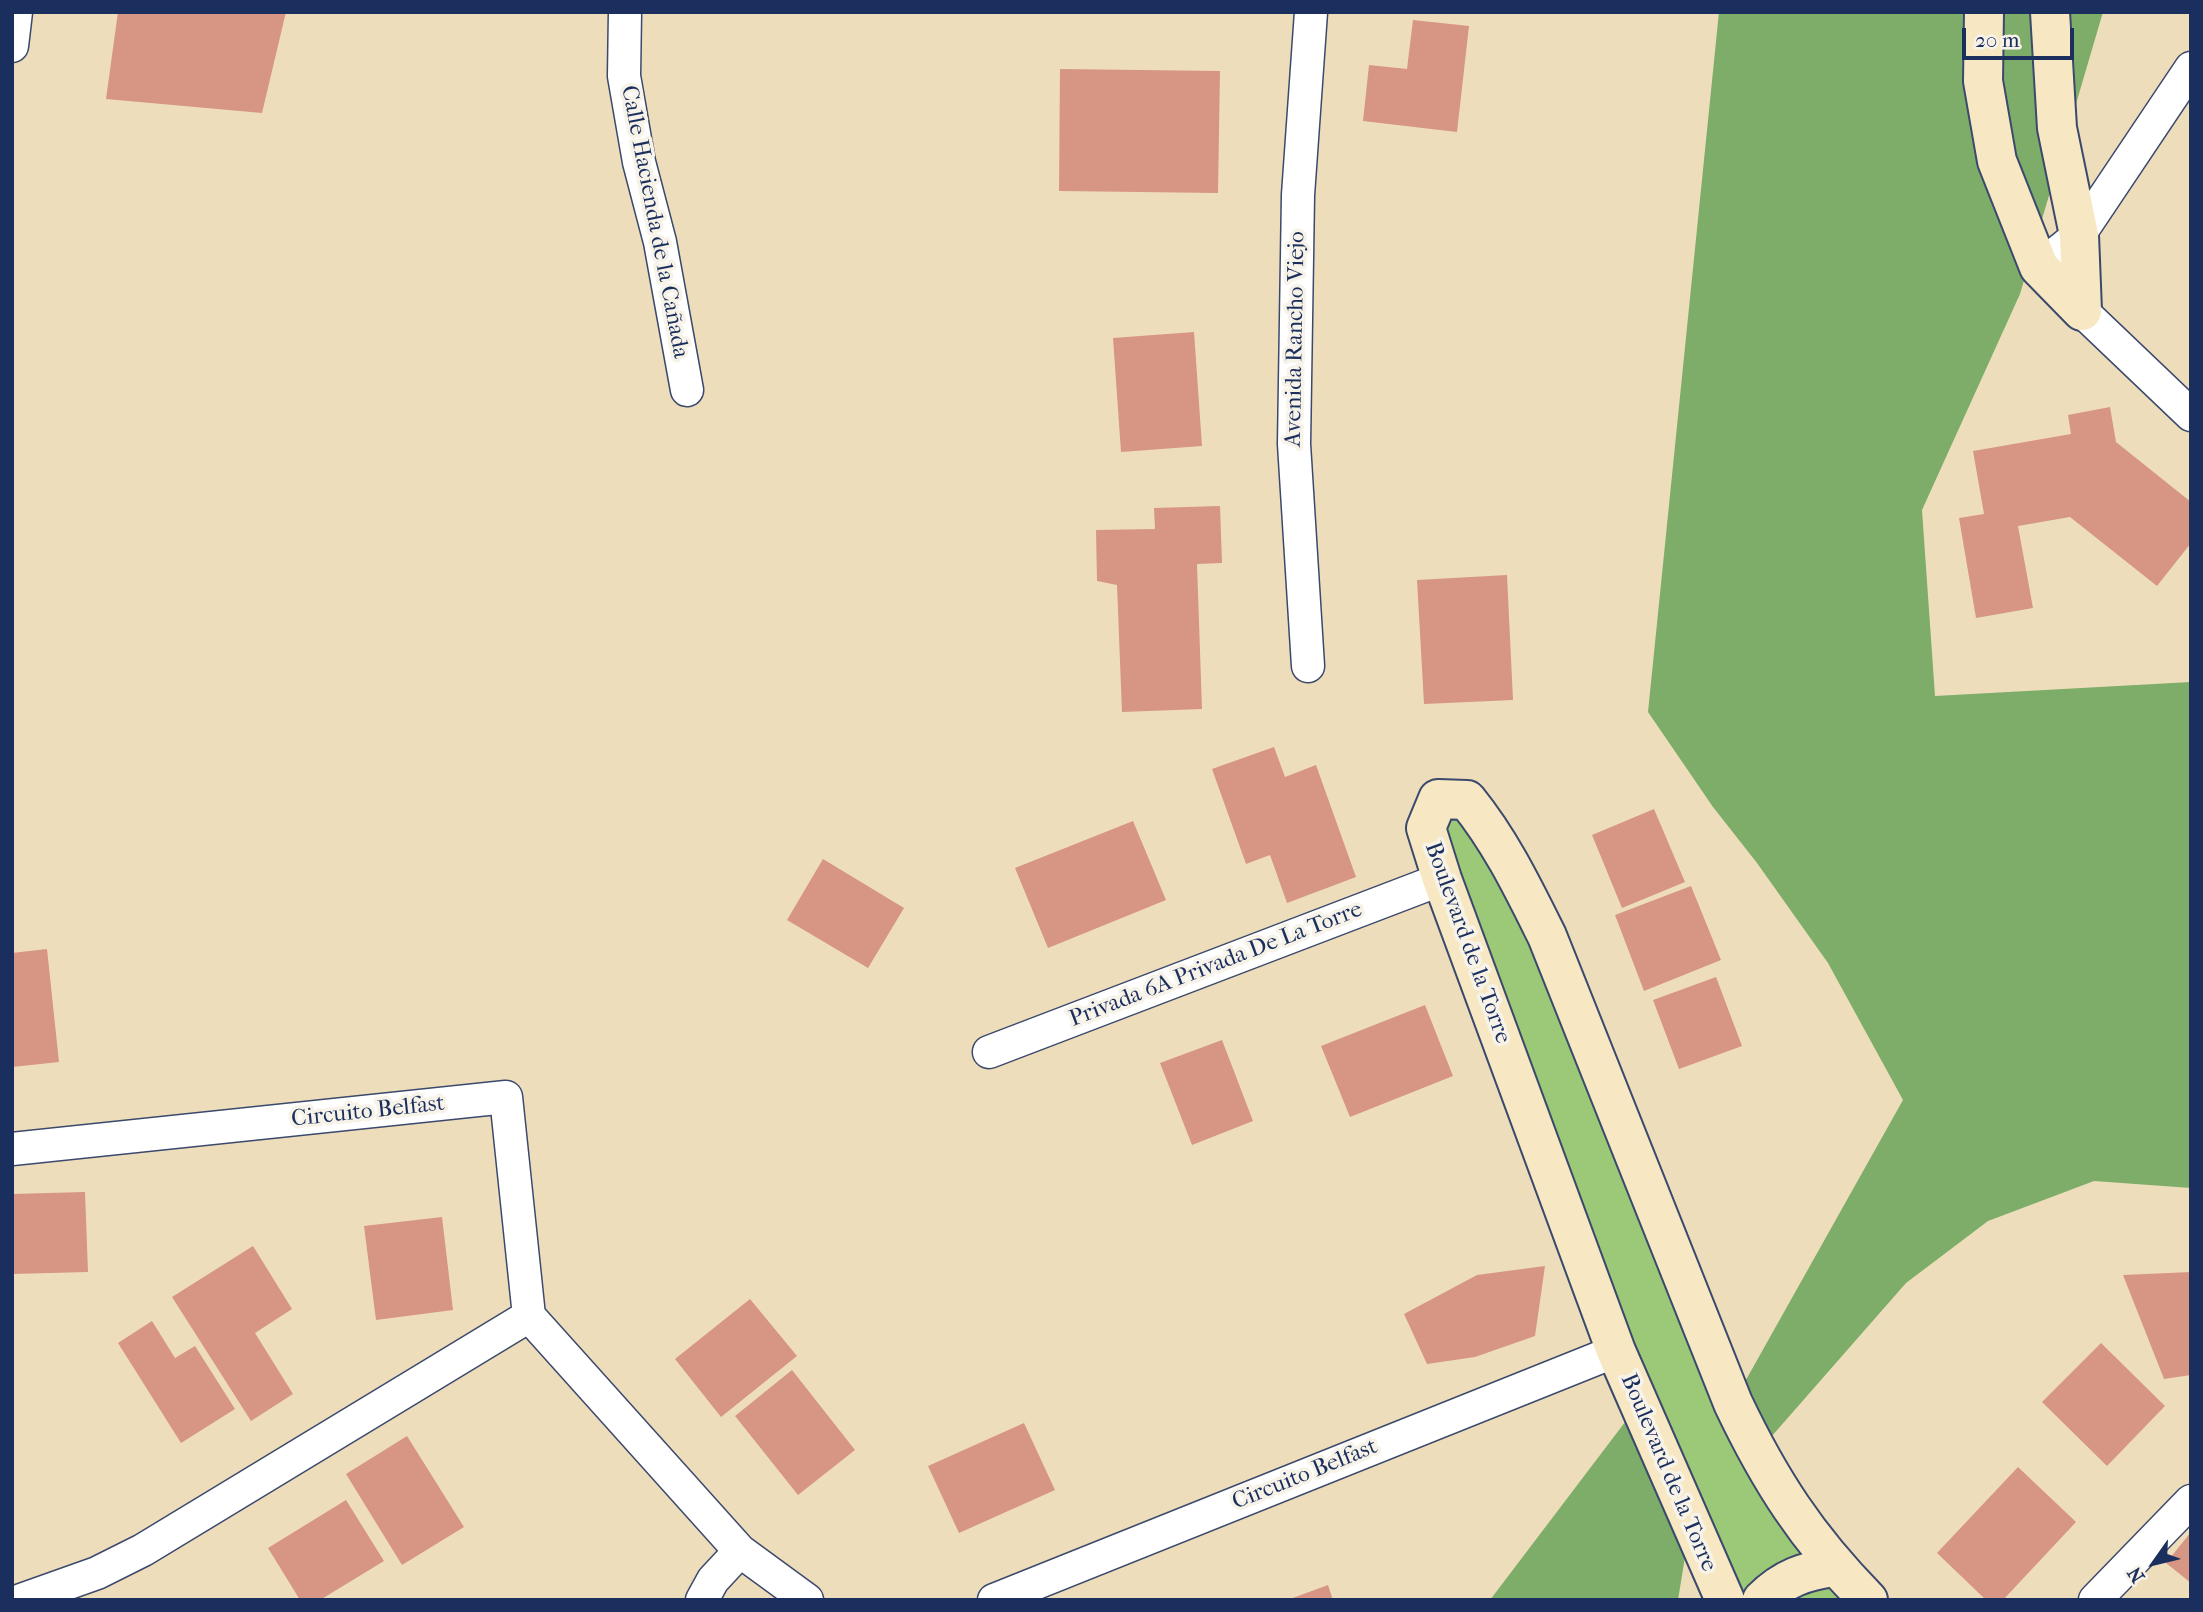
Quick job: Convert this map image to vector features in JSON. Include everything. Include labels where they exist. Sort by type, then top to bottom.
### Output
[{"type":"street","points":[[12,46],[16,12]]},
{"type":"street","name":"Calle Hacienda de la Cañada","points":[[625,12],[624,76],[639,162],[660,242],[687,390]]},
{"type":"street","name":"Avenida Rancho Viejo","points":[[1308,666],[1294,444],[1298,195],[1311,12]]},
{"type":"street","points":[[1984,12],[1983,81],[1997,162],[2039,267],[2191,415]]},
{"type":"street","points":[[2050,12],[2057,128],[2079,235],[2082,311]]},
{"type":"street","points":[[2039,267],[2079,235],[2191,68]]},
{"type":"street","name":"Boulevard de la Torre","points":[[1725,1600],[1616,1351],[1442,879],[1426,828],[1438,799],[1467,800],[1495,835],[1547,936],[1745,1428],[1790,1510],[1835,1567],[1868,1600]]},
{"type":"street","name":"Privada 6A Privada De La Torre","points":[[989,1052],[1442,879]]},
{"type":"street","name":"Circuito Belfast","points":[[12,1149],[506,1097],[529,1316]]},
{"type":"street","points":[[22,1600],[97,1573],[143,1550],[529,1316],[740,1551],[807,1600]]},
{"type":"street","name":"Circuito Belfast","points":[[994,1600],[1616,1351]]},
{"type":"street","points":[[2095,1600],[2191,1501]]},
{"type":"street","points":[[702,1600],[713,1580],[740,1551]]},
{"type":"street","points":[[1762,1600],[1777,1585],[1805,1571],[1835,1567]]},
{"type":"green space","points":[[1719,12],[2103,12],[2020,294],[1922,510],[1935,696],[2191,682],[2191,1188],[2094,1181],[1988,1221],[1906,1283],[1757,1453],[1733,1403],[1903,1100],[1828,963],[1757,863],[1713,807],[1648,712]]},
{"type":"green space","points":[[1438,799],[1467,800],[1733,1403],[1868,1600],[1725,1600],[1442,879]]},
{"type":"green space","points":[[1638,1405],[1690,1526],[1678,1600],[1490,1600]]},
{"type":"building","points":[[118,12],[286,12],[262,113],[106,99]]},
{"type":"building","points":[[1413,20],[1469,26],[1457,132],[1363,121],[1369,65],[1407,69]]},
{"type":"building","points":[[1060,69],[1220,71],[1218,193],[1059,191]]},
{"type":"building","points":[[1194,332],[1202,446],[1121,452],[1113,338]]},
{"type":"building","points":[[2110,407],[2116,442],[2191,502],[2191,543],[2157,586],[2070,517],[2018,526],[2033,608],[1976,618],[1959,518],[1984,514],[1973,451],[2071,434],[2068,415]]},
{"type":"building","points":[[1220,506],[1222,563],[1197,564],[1202,709],[1122,712],[1117,585],[1097,581],[1096,530],[1155,529],[1154,508]]},
{"type":"building","points":[[1507,575],[1513,700],[1424,704],[1417,580]]},
{"type":"building","points":[[1274,747],[1285,777],[1316,765],[1356,877],[1287,903],[1270,855],[1246,864],[1212,769]]},
{"type":"building","points":[[1654,809],[1685,882],[1622,908],[1592,835]]},
{"type":"building","points":[[1133,821],[1166,900],[1048,948],[1015,868]]},
{"type":"building","points":[[823,859],[904,908],[868,968],[787,920]]},
{"type":"building","points":[[1691,886],[1721,960],[1644,991],[1615,915]]},
{"type":"building","points":[[47,949],[59,1062],[12,1067],[12,953]]},
{"type":"building","points":[[1716,977],[1742,1046],[1679,1069],[1653,1000]]},
{"type":"building","points":[[1425,1005],[1453,1076],[1350,1117],[1321,1046]]},
{"type":"building","points":[[1222,1040],[1253,1121],[1192,1145],[1160,1063]]},
{"type":"building","points":[[85,1192],[88,1272],[12,1274],[12,1194]]},
{"type":"building","points":[[442,1217],[453,1310],[376,1320],[364,1226]]},
{"type":"building","points":[[253,1246],[292,1309],[255,1333],[293,1394],[251,1421],[172,1297]]},
{"type":"building","points":[[1545,1266],[1535,1336],[1475,1357],[1427,1364],[1404,1314],[1477,1275]]},
{"type":"building","points":[[2191,1272],[2191,1375],[2164,1379],[2123,1275]]},
{"type":"building","points":[[750,1299],[797,1356],[721,1417],[675,1359]]},
{"type":"building","points":[[152,1321],[175,1358],[195,1346],[235,1409],[181,1443],[118,1343]]},
{"type":"building","points":[[2101,1343],[2165,1406],[2107,1466],[2042,1402]]},
{"type":"building","points":[[792,1370],[855,1450],[798,1495],[735,1416]]},
{"type":"building","points":[[1024,1423],[1055,1490],[959,1533],[928,1466]]},
{"type":"building","points":[[407,1436],[464,1527],[402,1565],[346,1474]]},
{"type":"building","points":[[2018,1467],[2076,1522],[2003,1600],[1986,1600],[1937,1553]]},
{"type":"building","points":[[346,1500],[384,1561],[320,1600],[300,1600],[268,1548]]},
{"type":"building","points":[[2191,1532],[2191,1583],[2166,1563]]},
{"type":"building","points":[[1328,1585],[1333,1600],[1290,1600],[1290,1599]]}]
